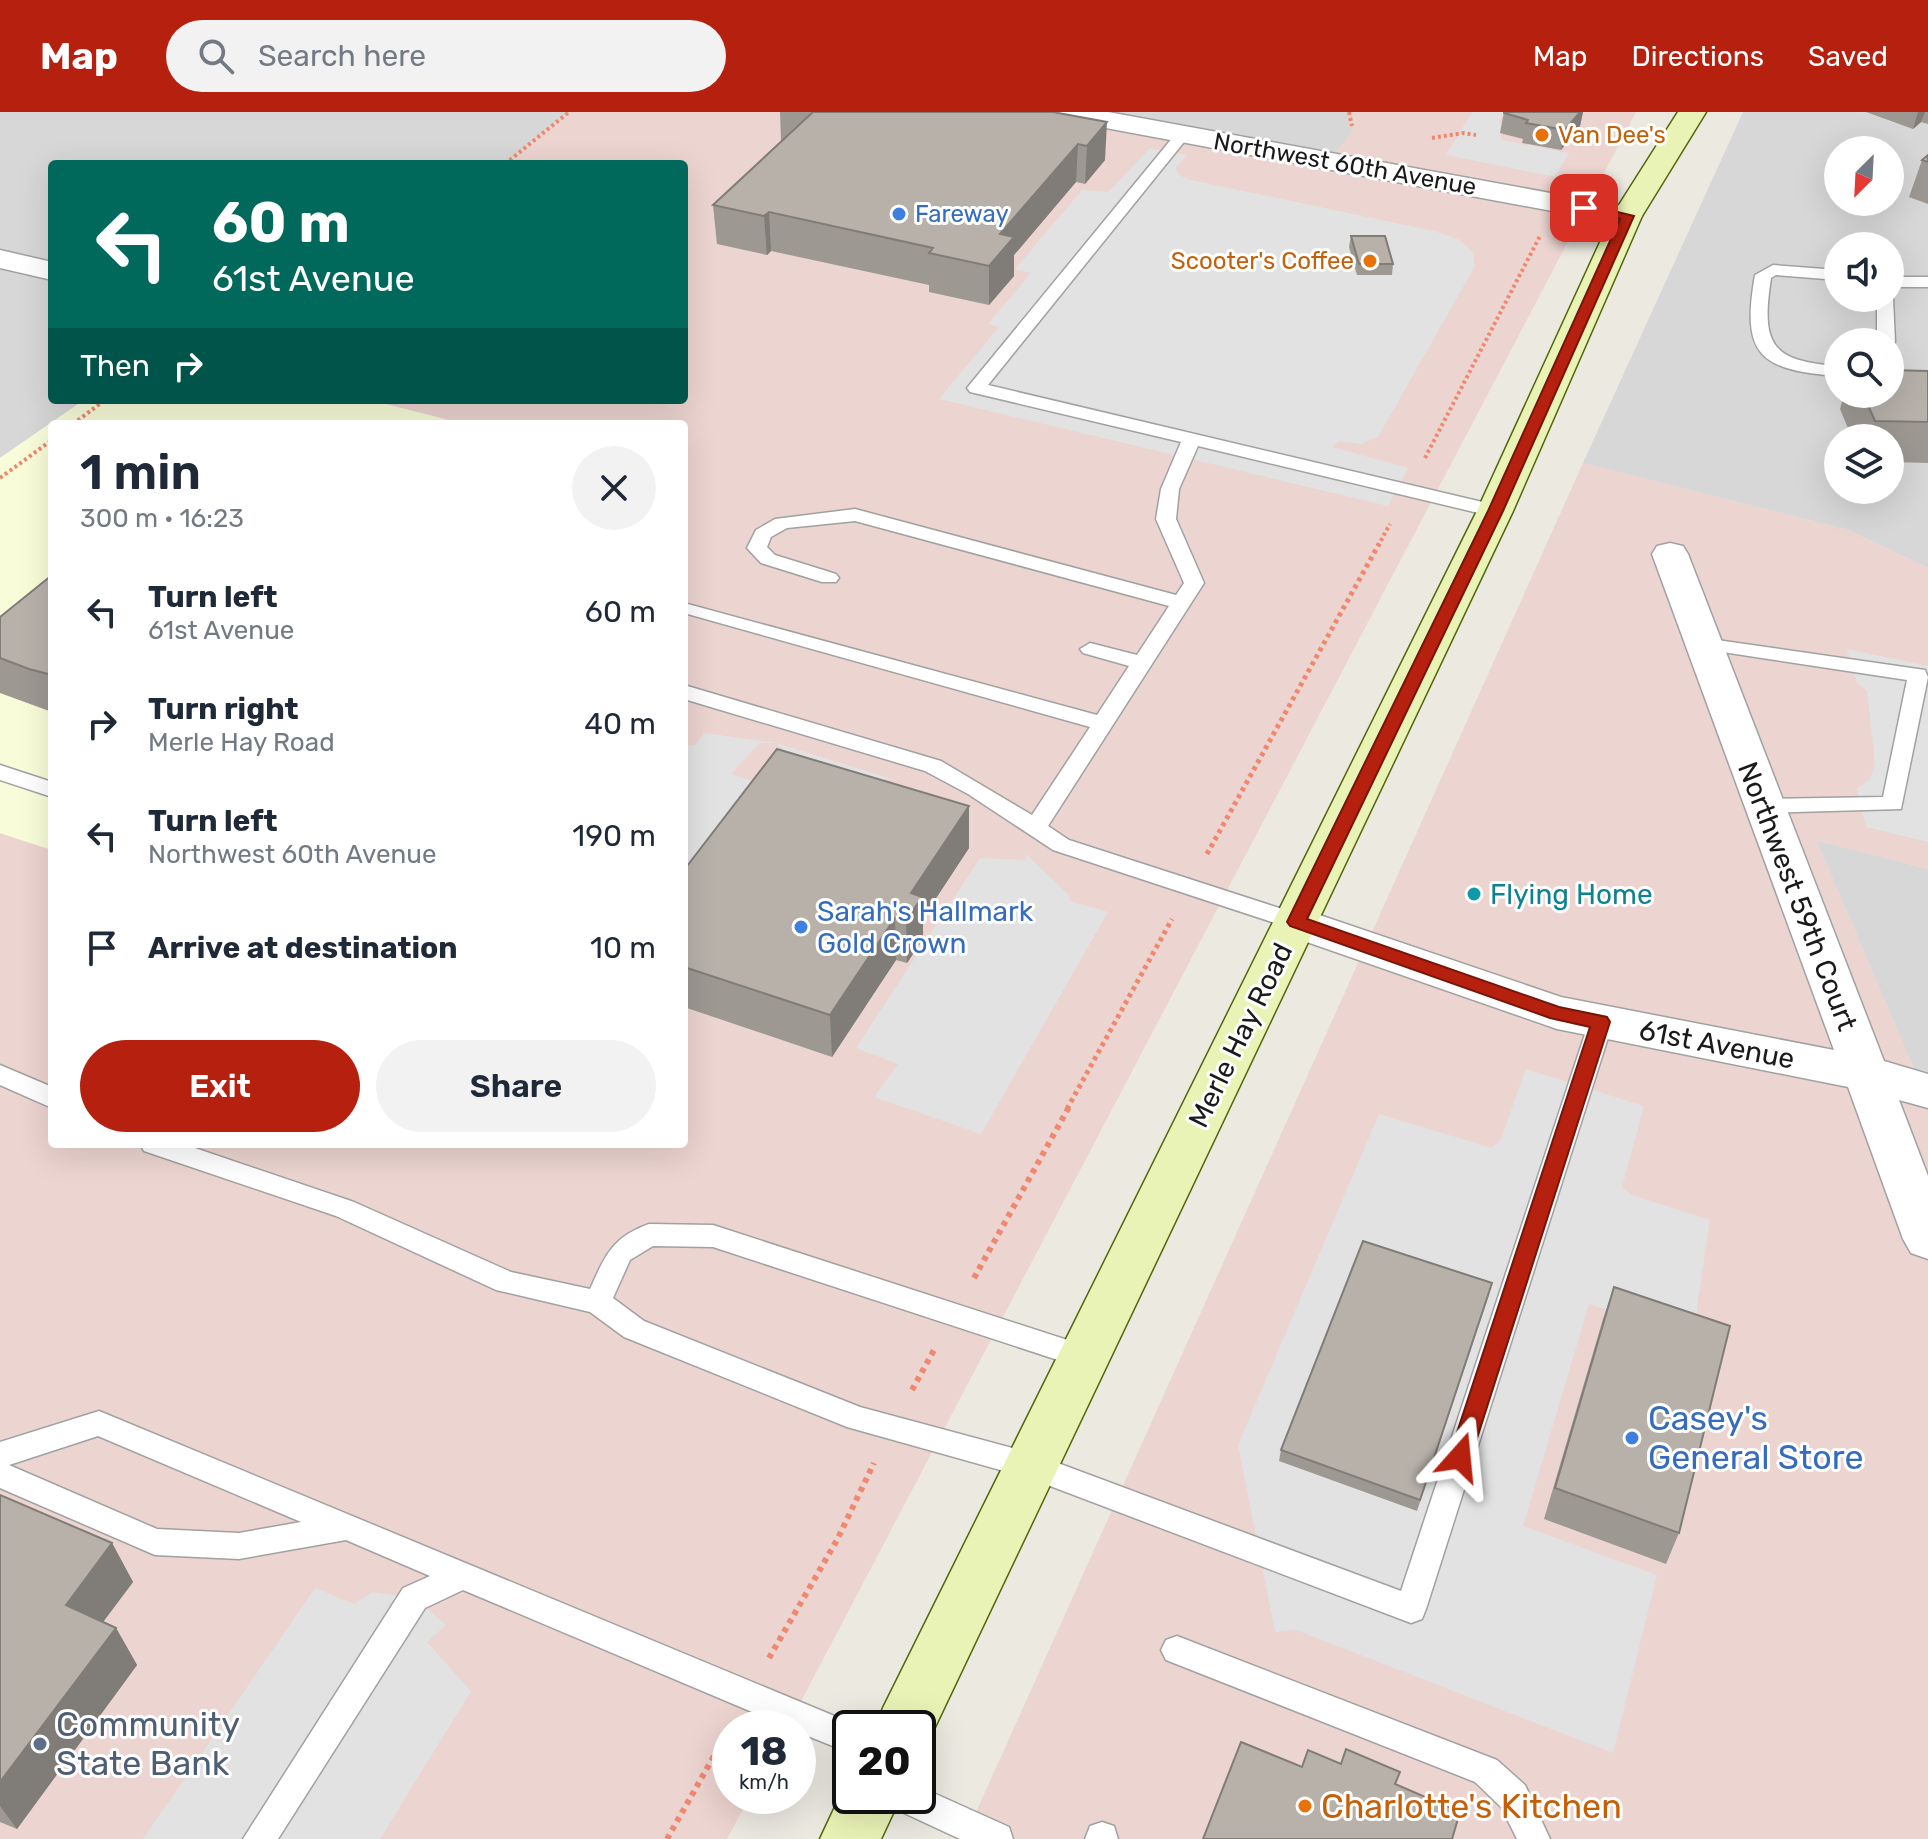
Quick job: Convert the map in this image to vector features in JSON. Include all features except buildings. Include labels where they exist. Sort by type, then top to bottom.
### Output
[{"type":"main road","name":"Merle Hay Road","points":[[913,1710],[1495,511],[1627,216],[1686,117]]},
{"type":"main road","points":[[850,1839],[862,1814]]},
{"type":"street","name":"Northwest 60th Avenue","points":[[1063,112],[1627,216]]},
{"type":"street","points":[[0,259],[48,270]]},
{"type":"street","name":"Northwest 59th Court","points":[[1670,554],[1928,1239]]},
{"type":"street","name":"61st Avenue","points":[[1296,922],[1557,1013],[1865,1073],[1928,1091]]},
{"type":"lane","points":[[1183,134],[976,388],[1495,511]]},
{"type":"lane","points":[[1824,274],[1773,270],[1763,275],[1757,308],[1759,335],[1770,357],[1781,364],[1803,370],[1824,371]]},
{"type":"lane","points":[[1904,282],[1928,282]]},
{"type":"lane","points":[[1034,829],[1194,583],[1166,519],[1170,489],[1192,439]]},
{"type":"lane","points":[[829,578],[768,559],[757,548],[763,534],[782,523],[811,519],[1177,609]]},
{"type":"lane","points":[[688,608],[1104,724]]},
{"type":"lane","points":[[1703,644],[1918,675],[1893,804],[1764,806]]},
{"type":"lane","points":[[1090,649],[1142,663]]},
{"type":"lane","points":[[688,693],[933,766],[976,789],[1061,845],[1296,922]]},
{"type":"lane","points":[[0,772],[48,789]]},
{"type":"lane","points":[[165,1148],[345,1209],[506,1282],[598,1302],[634,1329],[857,1418],[1031,1466],[1411,1609],[1601,1022]]},
{"type":"lane","points":[[0,1074],[48,1096]]},
{"type":"lane","points":[[598,1302],[620,1253],[649,1235],[713,1236],[1085,1357]]},
{"type":"lane","points":[[0,1455],[99,1423],[832,1731]]},
{"type":"lane","points":[[0,1474],[155,1542],[239,1546],[346,1527]]},
{"type":"lane","points":[[259,1839],[414,1598],[462,1576]]},
{"type":"lane","points":[[1177,1650],[1486,1771],[1513,1796],[1534,1839]]},
{"type":"lane","points":[[936,1811],[997,1839]]},
{"type":"path","points":[[510,160],[569,112]]},
{"type":"path","points":[[667,1839],[837,1540],[892,1427],[1408,490],[1557,203]]},
{"type":"path","points":[[78,420],[100,404]]},
{"type":"path","points":[[0,478],[48,443]]},
{"type":"shaded area","points":[[0,112],[569,112],[510,160],[48,160],[48,404],[78,404],[55,420],[48,420],[48,425],[0,458]]},
{"type":"shaded area","points":[[569,112],[1063,112],[1329,161],[1353,131],[1349,112],[1636,112],[796,1710],[712,1710],[712,1814],[740,1814],[727,1839],[0,1839],[0,833],[48,849],[48,1148],[688,1148],[688,420],[448,420],[386,404],[688,404],[688,160],[510,160]]},
{"type":"shaded area","points":[[1063,112],[1349,112],[1353,131],[1329,161]]},
{"type":"shaded area","points":[[1472,112],[1505,112],[1499,121],[1504,127],[1500,133],[1502,140],[1569,153],[1555,177],[1446,155]]},
{"type":"shaded area","points":[[1743,112],[1928,112],[1928,568],[1848,530],[1583,463]]},
{"type":"shaded area","points":[[1150,148],[1187,155],[1176,168],[1178,174],[1187,179],[1434,231],[1458,239],[1473,252],[1475,266],[1378,437],[1361,444],[1339,441],[1332,447],[1408,468],[1388,506],[939,399],[999,327],[988,324],[1031,273],[1015,269],[1082,190],[1108,192]]},
{"type":"shaded area","points":[[78,404],[386,404],[448,420],[55,420]]},
{"type":"shaded area","points":[[48,425],[48,849],[0,833],[0,458]]},
{"type":"shaded area","points":[[1583,463],[1848,530],[1928,568],[1928,869],[1816,840],[1928,1102],[1928,1839],[964,1839]]},
{"type":"shaded area","points":[[1847,649],[1928,666],[1928,842],[1866,827],[1857,789],[1870,779],[1875,764],[1867,691],[1857,683]]},
{"type":"shaded area","points":[[704,733],[776,743],[760,743],[731,774],[770,786],[688,893],[688,746],[695,745]]},
{"type":"shaded area","points":[[776,743],[895,780],[767,774],[783,749]]},
{"type":"shaded area","points":[[1816,840],[1928,869],[1928,1102]]},
{"type":"shaded area","points":[[1026,854],[1069,895],[1070,901],[1108,912],[981,1134],[874,1097],[898,1064],[856,1048],[980,858],[1026,860]]},
{"type":"shaded area","points":[[1526,1069],[1644,1106],[1622,1187],[1632,1195],[1710,1220],[1697,1308],[1696,1340],[1589,1304],[1523,1526],[1657,1575],[1613,1753],[1296,1630],[1275,1632],[1238,1445],[1379,1114],[1492,1148],[1500,1141]]},
{"type":"shaded area","points":[[315,1588],[354,1604],[372,1592],[414,1598],[446,1625],[427,1642],[471,1691],[380,1839],[143,1839]]},
{"type":"place","name":"Van Dee's","points":[[1542,135]]},
{"type":"place","name":"Fareway","points":[[899,214]]},
{"type":"place","name":"Scooter's Coffee","points":[[1370,261]]},
{"type":"place","name":"Flying Home","points":[[1474,894]]},
{"type":"place","name":"Sarah's Hallmark Gold Crown","points":[[801,927]]},
{"type":"place","name":"Casey's General Store","points":[[1632,1438]]},
{"type":"place","name":"Community State Bank","points":[[40,1744]]},
{"type":"place","name":"Charlotte's Kitchen","points":[[1305,1806]]},
{"type":"route","points":[[1460,1457],[1601,1022],[1557,1013],[1296,922],[1495,511],[1627,216],[1584,208]]}]
